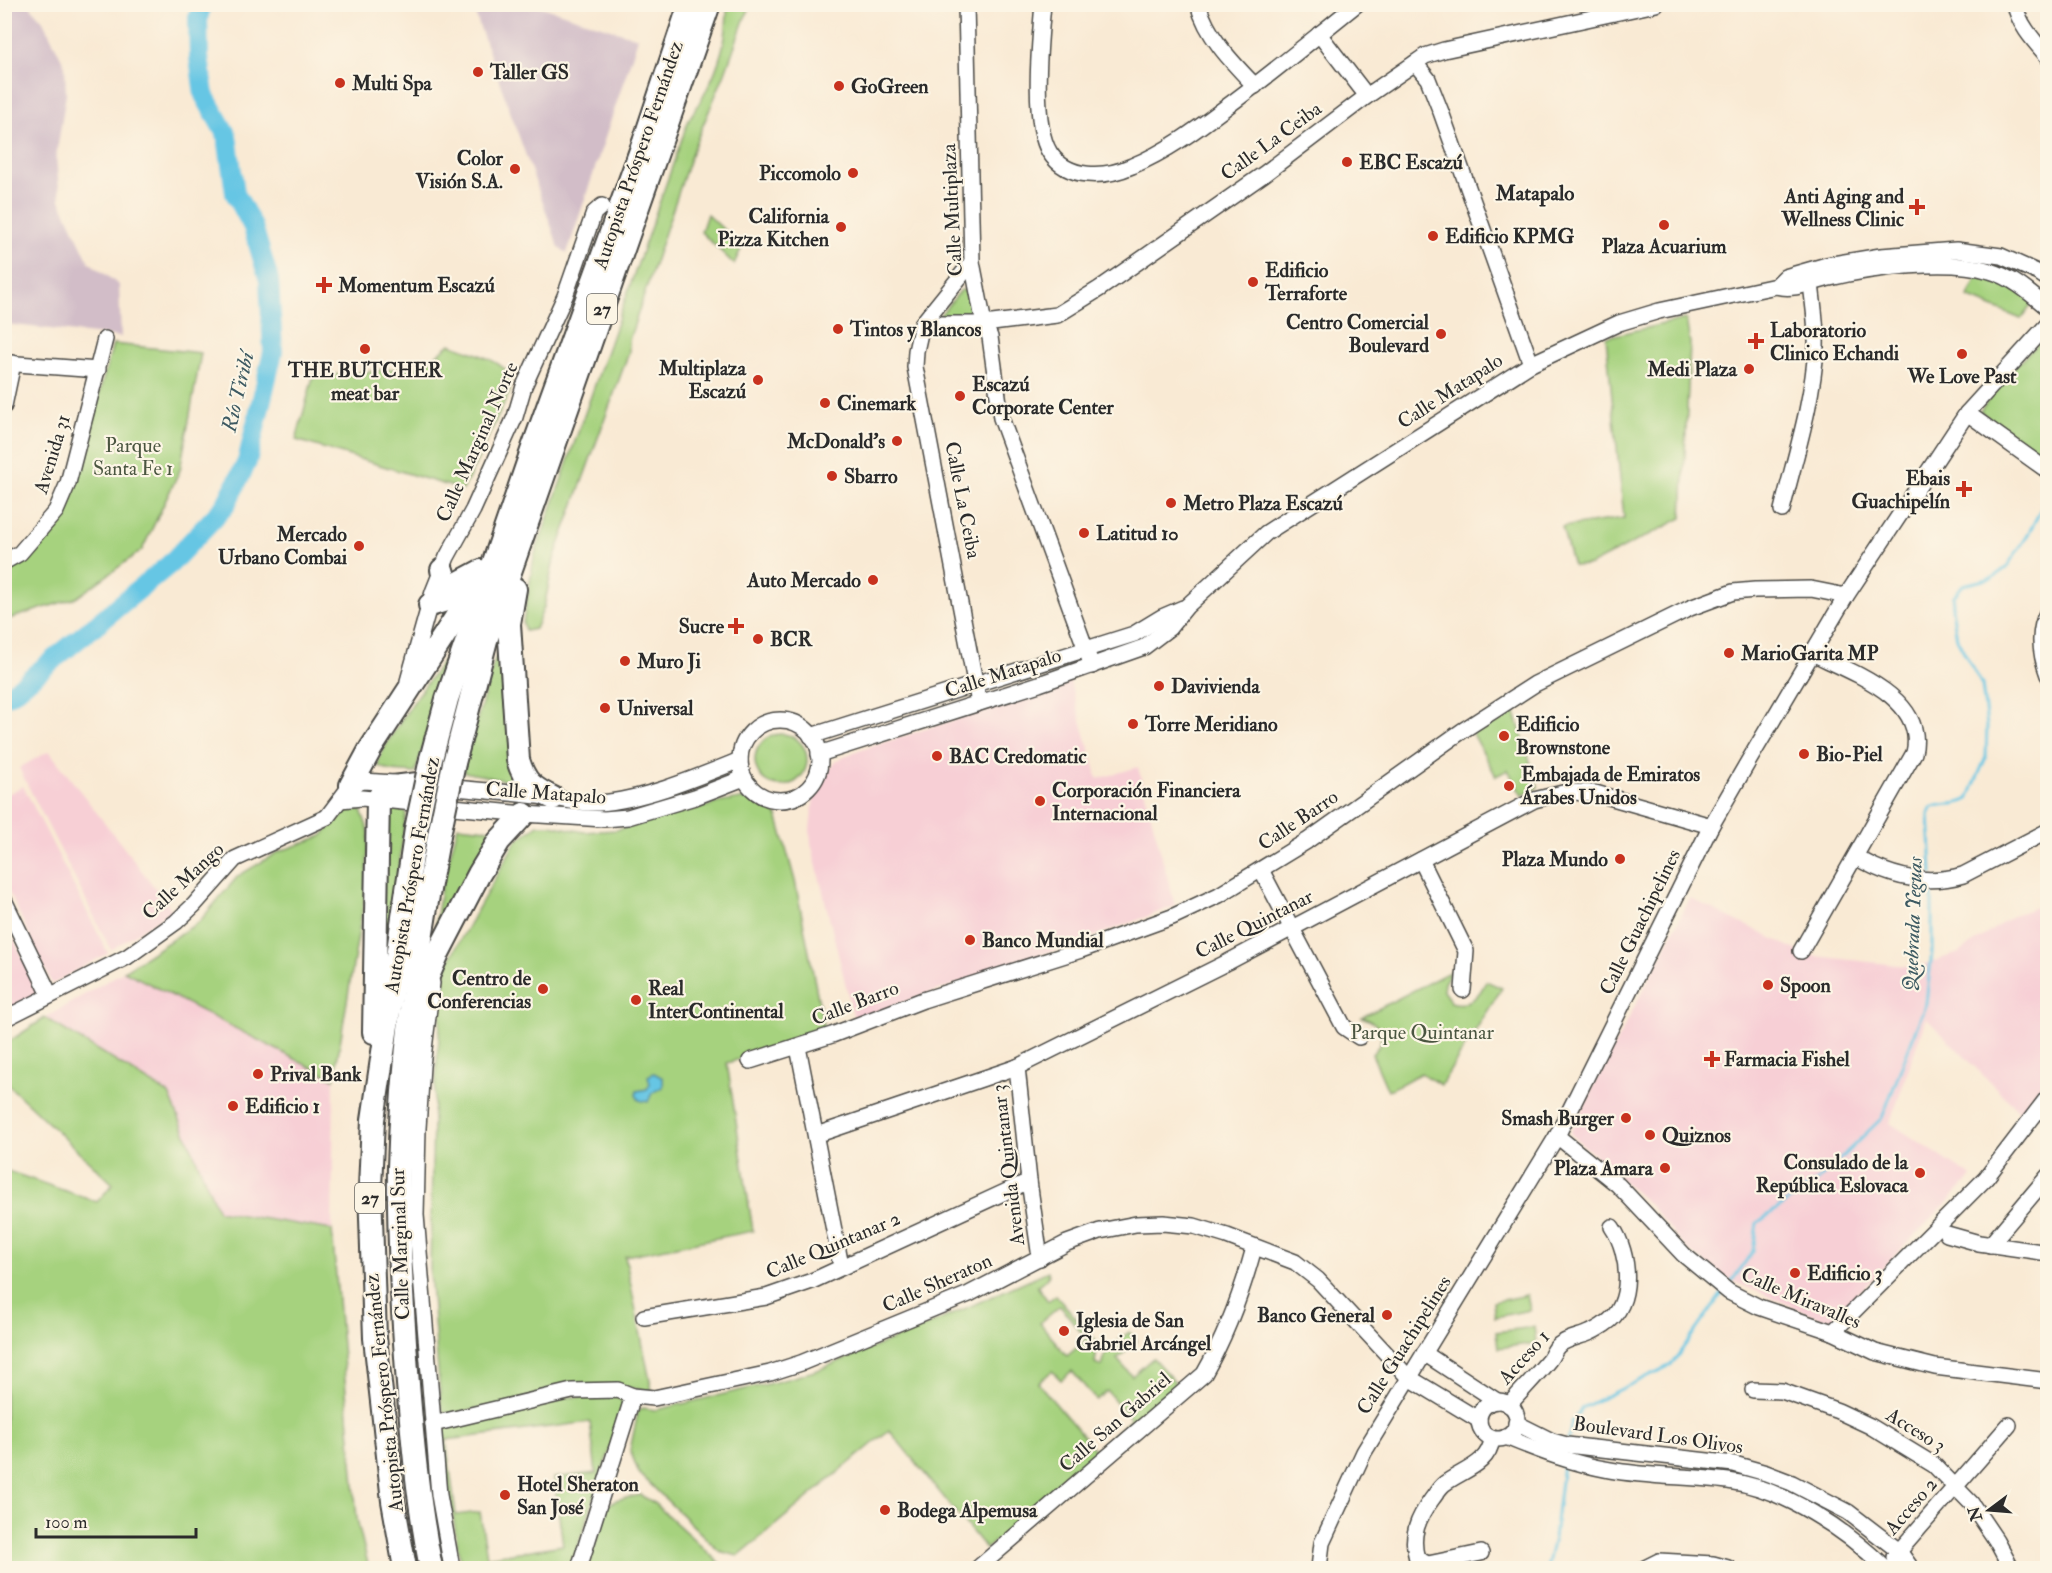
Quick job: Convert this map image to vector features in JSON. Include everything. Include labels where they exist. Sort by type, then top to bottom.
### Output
[{"type":"highway","name":"Autopista Próspero Fernández","points":[[405,1569],[393,1501],[375,1338],[370,1188],[373,1120],[416,829],[447,699],[533,448],[644,142],[690,4]]},
{"type":"highway","name":"Autopista Próspero Fernández","points":[[431,1569],[423,1528],[413,1449],[401,1292],[399,1166],[420,934],[454,763],[486,640],[709,4]]},
{"type":"highway","points":[[373,1120],[376,829],[360,793],[371,748],[472,592],[533,448]]},
{"type":"highway","points":[[535,499],[514,593],[510,624],[518,760],[523,777],[536,789],[554,798]]},
{"type":"highway","points":[[442,570],[446,583],[453,586],[481,571]]},
{"type":"highway","points":[[430,605],[472,592]]},
{"type":"highway","points":[[360,793],[418,784]]},
{"type":"highway","points":[[402,1113],[420,1006],[428,976],[479,874],[499,842],[524,814]]},
{"type":"street","name":"Calle Multiplaza","points":[[966,4],[972,262],[984,324],[990,337],[1001,418],[1092,666]]},
{"type":"street","points":[[1043,4],[1039,78],[1041,130],[1049,152],[1064,168],[1076,173],[1095,175],[1131,167],[1186,137],[1255,86],[1357,4]]},
{"type":"street","points":[[1198,4],[1214,40],[1255,86]]},
{"type":"street","name":"Calle La Ceiba","points":[[922,324],[984,324],[1057,315],[1099,289],[1264,174],[1367,96],[1425,56],[1656,4]]},
{"type":"street","points":[[2015,4],[2016,12],[2048,57]]},
{"type":"street","points":[[1319,34],[1367,96]]},
{"type":"street","points":[[1415,63],[1428,80],[1441,112],[1531,364]]},
{"type":"street","name":"Calle Marginal Norte","points":[[404,700],[430,605],[447,557],[473,510],[510,428],[524,386],[565,296],[594,213],[602,206]]},
{"type":"street","name":"Calle Matapalo","points":[[1776,286],[1785,277],[1827,265],[1881,256],[1956,250],[2001,256],[2048,279]]},
{"type":"street","name":"Calle La Ceiba","points":[[972,262],[922,324],[915,367],[977,685]]},
{"type":"street","name":"Calle Matapalo","points":[[819,754],[980,703],[1144,647],[1169,628],[1186,607],[1266,533],[1531,364],[1619,323],[1659,311],[1776,286],[1787,289],[1882,268],[1952,265],[1990,271],[2022,286],[2048,308]]},
{"type":"street","points":[[1782,510],[1806,414],[1814,369],[1815,328],[1811,283]]},
{"type":"street","name":"Calle Guachipelines","points":[[1319,1569],[1322,1543],[1364,1452],[1557,1136],[1711,826],[1812,653],[1846,596],[1967,413],[2048,324]]},
{"type":"street","name":"Avenida 31","points":[[4,562],[20,553],[56,511],[69,483],[105,339]]},
{"type":"street","points":[[4,406],[9,363],[98,370]]},
{"type":"street","points":[[1967,413],[2048,471]]},
{"type":"street","name":"Calle Barro","points":[[750,1061],[798,1047],[923,1000],[1081,951],[1172,917],[1220,895],[1307,841],[1462,731],[1535,684],[1690,608],[1733,592],[1755,590],[1811,589],[1846,596]]},
{"type":"street","name":"Calle Matapalo","points":[[811,736],[1134,634],[1162,617],[1186,607]]},
{"type":"street","points":[[2048,610],[2042,621],[2040,641],[2048,675]]},
{"type":"street","points":[[1801,951],[1914,753],[1916,736],[1914,727],[1900,703],[1887,692],[1812,653]]},
{"type":"street","points":[[977,685],[980,703]]},
{"type":"street","points":[[769,721],[791,722],[802,728],[811,736],[819,754],[816,776],[810,785],[793,798],[775,800],[752,789],[744,778],[740,760],[745,740],[752,731],[769,721]]},
{"type":"street","name":"Calle Matapalo","points":[[418,784],[554,798],[580,803],[600,803],[625,799],[691,780],[740,760]]},
{"type":"street","name":"Calle Matapalo","points":[[360,793],[524,814],[604,819],[628,817],[695,797],[744,778]]},
{"type":"street","name":"Calle Quintanar","points":[[816,1135],[1017,1067],[1291,928],[1534,800],[1568,792],[1595,793],[1711,826]]},
{"type":"street","name":"Calle Mango","points":[[4,1019],[127,957],[176,922],[235,859],[327,817],[360,793]]},
{"type":"street","points":[[1856,857],[1872,867],[1893,875],[1932,880],[1963,874],[2048,831]]},
{"type":"street","points":[[1421,860],[1466,951],[1463,990]]},
{"type":"street","points":[[1261,870],[1344,1027],[1359,1037]]},
{"type":"street","points":[[4,900],[51,995]]},
{"type":"street","name":"Calle Marginal Sur","points":[[438,953],[433,975],[422,1066],[416,1215],[439,1494],[452,1569]]},
{"type":"street","points":[[798,1047],[841,1266]]},
{"type":"street","name":"Avenida Quintanar 3","points":[[1017,1067],[1040,1258]]},
{"type":"street","points":[[1833,1332],[1986,1178],[2048,1097]]},
{"type":"street","name":"Calle Miravalles","points":[[1557,1136],[1618,1185],[1684,1255],[1724,1288],[1759,1307],[1833,1332],[1875,1352],[1935,1367],[2048,1381]]},
{"type":"street","points":[[1990,1245],[2048,1176]]},
{"type":"street","name":"Calle Quintanar 2","points":[[644,1317],[766,1297],[812,1281],[1029,1181]]},
{"type":"street","name":"Calle Sheraton","points":[[433,1424],[572,1391],[618,1390],[633,1396],[648,1398],[770,1373],[801,1363],[969,1294],[1067,1243],[1100,1231],[1136,1224],[1194,1226],[1294,1262],[1318,1280],[1408,1377]]},
{"type":"street","name":"Acceso 1","points":[[1503,1403],[1551,1358],[1556,1347],[1608,1322],[1622,1302],[1627,1274],[1620,1241],[1612,1227]]},
{"type":"street","points":[[1947,1234],[1968,1241],[2048,1253]]},
{"type":"street","name":"Calle San Gabriel","points":[[978,1569],[1204,1374],[1214,1357],[1241,1294],[1254,1248]]},
{"type":"street","points":[[1424,1353],[1515,1413],[1514,1429],[1499,1438],[1482,1460],[1438,1491],[1420,1515],[1415,1529],[1414,1548],[1417,1559],[1428,1564],[1481,1552]]},
{"type":"street","points":[[1408,1377],[1479,1420]]},
{"type":"street","name":"Acceso 3","points":[[1753,1390],[1782,1391],[1803,1397],[1870,1425],[1934,1465],[1956,1485],[1971,1503],[1996,1540],[2011,1569]]},
{"type":"street","points":[[579,1569],[633,1396]]},
{"type":"street","points":[[1499,1438],[1485,1435],[1480,1428],[1479,1420],[1485,1406],[1503,1403]]},
{"type":"street","name":"Boulevard Los Olivos","points":[[1516,1423],[1552,1441],[1567,1445],[1734,1464],[1792,1483],[1848,1512],[1889,1563]]},
{"type":"street","name":"Acceso 2","points":[[1889,1563],[2009,1425]]},
{"type":"street","name":"Boulevard Los Olivos","points":[[1499,1438],[1564,1459],[1609,1470],[1730,1481],[1750,1486],[1800,1506],[1837,1527],[1889,1563],[1911,1569]]},
{"type":"street","points":[[1704,1480],[1711,1462]]},
{"type":"street","points":[[1645,1569],[1659,1561],[1713,1564],[1728,1569]]},
{"type":"shaded area","points":[[5,5],[29,5],[43,21],[65,66],[66,94],[56,157],[60,200],[89,262],[119,285],[121,337],[5,324]]},
{"type":"shaded area","points":[[472,5],[536,5],[638,38],[567,253],[559,248]]},
{"type":"shaded area","points":[[1070,682],[1098,779],[1138,767],[1175,906],[1079,942],[854,1019],[811,843],[810,829],[814,796],[825,776],[835,762],[852,753]]},
{"type":"shaded area","points":[[49,751],[172,910],[111,950],[19,768]]},
{"type":"shaded area","points":[[23,786],[108,953],[52,984],[5,883],[4,796]]},
{"type":"shaded area","points":[[1690,898],[1806,955],[1915,967],[1959,953],[2014,915],[2047,903],[2047,1078],[2022,1114],[1926,1018],[1890,1123],[1972,1177],[1830,1322],[1723,1277],[1686,1248],[1649,1204],[1570,1133]]},
{"type":"shaded area","points":[[4,920],[44,999],[4,1019]]},
{"type":"shaded area","points":[[124,971],[334,1079],[332,1230],[218,1211],[169,1094],[45,1018]]},
{"type":"green space","points":[[728,5],[752,5],[745,17],[725,73],[693,149],[629,340],[629,352],[554,559],[544,607],[535,629],[525,631],[523,623],[534,557],[689,119],[715,73],[725,37]]},
{"type":"green space","points":[[707,214],[742,247],[734,264],[701,232]]},
{"type":"green space","points":[[1977,277],[2008,284],[2034,302],[2021,319],[1968,297]]},
{"type":"green space","points":[[961,290],[970,291],[976,314],[974,319],[943,321],[940,315]]},
{"type":"green space","points":[[1686,319],[1690,343],[1682,518],[1590,565],[1573,566],[1562,527],[1624,518],[1606,337]]},
{"type":"green space","points":[[2047,334],[2047,462],[2037,457],[1980,411],[2008,374]]},
{"type":"green space","name":"Parque Santa Fe 1","points":[[113,344],[201,353],[180,470],[142,550],[76,598],[5,620],[5,572],[49,538],[68,506]]},
{"type":"green space","points":[[450,344],[492,360],[506,370],[510,376],[510,391],[463,490],[296,440],[313,377],[423,366]]},
{"type":"green space","points":[[502,645],[518,783],[464,772],[464,763],[494,662]]},
{"type":"green space","points":[[450,653],[445,678],[415,773],[391,771],[378,766],[380,757],[396,728]]},
{"type":"green space","points":[[1513,707],[1538,787],[1522,796],[1508,770],[1496,776],[1471,730]]},
{"type":"green space","points":[[781,734],[791,736],[799,742],[805,750],[807,760],[805,770],[799,778],[791,784],[781,786],[771,784],[763,778],[757,770],[755,760],[757,750],[763,742],[771,736]]},
{"type":"green space","points":[[741,799],[758,799],[777,815],[795,881],[825,1034],[727,1063],[753,1231],[625,1256],[652,1391],[614,1386],[449,1414],[444,1412],[441,1407],[430,1272],[433,1116],[443,986],[448,962],[516,841],[538,825],[551,825],[584,832],[616,830]]},
{"type":"green space","points":[[396,809],[406,812],[395,900],[381,974],[384,811]]},
{"type":"green space","points":[[346,810],[361,810],[369,832],[366,888],[334,1079],[124,971],[199,922],[238,876],[278,852],[322,836]]},
{"type":"green space","points":[[458,826],[497,830],[434,937],[441,888]]},
{"type":"green space","name":"Parque Quintanar","points":[[1451,971],[1444,983],[1443,991],[1451,1002],[1463,1003],[1473,999],[1486,981],[1502,988],[1441,1085],[1421,1073],[1388,1091],[1372,1054],[1380,1043],[1380,1032],[1374,1024],[1362,1017]]},
{"type":"green space","points":[[45,1018],[169,1094],[218,1211],[332,1230],[357,1519],[369,1568],[5,1568],[5,1170],[97,1202],[113,1184],[5,1082],[5,1044]]},
{"type":"green space","points":[[1048,1271],[1049,1276],[1037,1286],[1048,1301],[1056,1295],[1098,1343],[1095,1363],[1102,1366],[1106,1352],[1129,1332],[1137,1341],[1117,1359],[1132,1376],[1153,1358],[1179,1387],[986,1549],[889,1430],[738,1556],[719,1551],[639,1473],[630,1450],[638,1412],[642,1408],[656,1410],[818,1370],[931,1324]],"holes":[[[1060,1306],[1087,1339],[1067,1356],[1040,1323]],[[1052,1371],[1061,1380],[1072,1371],[1096,1400],[1107,1391],[1131,1419],[1095,1450],[1038,1383]]]},
{"type":"green space","points":[[1527,1295],[1530,1310],[1495,1317],[1493,1302]]},
{"type":"green space","points":[[1534,1327],[1536,1343],[1498,1348],[1496,1332]]},
{"type":"green space","points":[[564,1397],[619,1397],[624,1406],[571,1568],[461,1568],[442,1446],[444,1427]],"holes":[[[590,1422],[596,1473],[554,1478],[563,1545],[487,1557],[480,1512],[456,1515],[446,1440]]]},
{"type":"green space","points":[[640,1495],[653,1502],[725,1568],[587,1568],[608,1505],[616,1500]]},
{"type":"water","points":[[654,1073],[663,1078],[663,1087],[652,1093],[648,1102],[639,1100],[636,1095],[637,1091],[647,1089],[650,1084],[648,1076]]},
{"type":"waterway","name":"Río Tiribí","points":[[4,697],[15,691],[170,564],[225,506],[247,462],[273,352],[269,280],[253,227],[235,193],[227,136],[204,95],[199,57],[198,18],[202,4]]},
{"type":"waterway","name":"Quebrada Yeguas","points":[[1932,874],[1929,814],[1931,808],[1968,799],[1986,757],[1987,726],[1982,685],[1957,639],[1952,608],[1954,596],[1963,585],[1992,578],[2006,568],[2026,538],[2048,496]]},
{"type":"waterway","name":"Quebrada Yeguas","points":[[1729,1285],[1753,1251],[1757,1223],[1818,1180],[1882,1118],[1926,1003],[1932,952],[1932,884]]},
{"type":"waterway","name":"Quebrada Yeguas","points":[[1568,1440],[1572,1422],[1582,1408],[1671,1365],[1723,1292]]},
{"type":"waterway","name":"Quebrada Yeguas","points":[[1547,1568],[1554,1538],[1563,1464]]},
{"type":"place","name":"Taller GS","points":[[478,72]]},
{"type":"place","name":"Multi Spa","points":[[340,83]]},
{"type":"place","name":"GoGreen","points":[[839,86]]},
{"type":"place","name":"EBC Escazú","points":[[1347,162]]},
{"type":"place","name":"Color Visión S.A.","points":[[515,169]]},
{"type":"place","name":"Piccomolo","points":[[853,173]]},
{"type":"place","name":"Anti Aging and Wellness Clinic","points":[[1917,207]]},
{"type":"place","name":"Plaza Acuarium","points":[[1664,225]]},
{"type":"place","name":"California Pizza Kitchen","points":[[841,227]]},
{"type":"place","name":"Edificio KPMG","points":[[1433,236]]},
{"type":"place","name":"Edificio Terraforte","points":[[1253,282]]},
{"type":"place","name":"Momentum Escazú","points":[[324,285]]},
{"type":"place","name":"Tintos y Blancos","points":[[838,329]]},
{"type":"place","name":"Centro Comercial Boulevard","points":[[1441,334]]},
{"type":"place","name":"Laboratorio Clinico Echandi","points":[[1756,341]]},
{"type":"place","name":"THE BUTCHER meat bar","points":[[365,349]]},
{"type":"place","name":"We Love Past","points":[[1962,354]]},
{"type":"place","name":"Medi Plaza","points":[[1749,369]]},
{"type":"place","name":"Multiplaza Escazú","points":[[758,380]]},
{"type":"place","name":"Escazú Corporate Center","points":[[960,396]]},
{"type":"place","name":"Cinemark","points":[[825,403]]},
{"type":"place","name":"McDonald's","points":[[897,441]]},
{"type":"place","name":"Sbarro","points":[[832,476]]},
{"type":"place","name":"Ebais Guachipelín","points":[[1964,489]]},
{"type":"place","name":"Metro Plaza Escazú","points":[[1171,503]]},
{"type":"place","name":"Latitud 10","points":[[1084,533]]},
{"type":"place","name":"Mercado Urbano Combai","points":[[359,546]]},
{"type":"place","name":"Auto Mercado","points":[[873,580]]},
{"type":"place","name":"Sucre","points":[[736,626]]},
{"type":"place","name":"BCR","points":[[758,639]]},
{"type":"place","name":"MarioGarita MP","points":[[1729,653]]},
{"type":"place","name":"Muro Ji","points":[[625,661]]},
{"type":"place","name":"Davivienda","points":[[1159,686]]},
{"type":"place","name":"Universal","points":[[605,708]]},
{"type":"place","name":"Torre Meridiano","points":[[1133,724]]},
{"type":"place","name":"Edificio Brownstone","points":[[1504,736]]},
{"type":"place","name":"Bio-Piel","points":[[1804,754]]},
{"type":"place","name":"BAC Credomatic","points":[[937,756]]},
{"type":"place","name":"Embajada de Emiratos Árabes Unidos","points":[[1509,786]]},
{"type":"place","name":"Corporación Financiera Internacional","points":[[1040,801]]},
{"type":"place","name":"Plaza Mundo","points":[[1620,859]]},
{"type":"place","name":"Banco Mundial","points":[[970,940]]},
{"type":"place","name":"Spoon","points":[[1768,985]]},
{"type":"place","name":"Centro de Conferencias","points":[[543,989]]},
{"type":"place","name":"Real InterContinental","points":[[636,1000]]},
{"type":"place","name":"Farmacia Fishel","points":[[1712,1059]]},
{"type":"place","name":"Prival Bank","points":[[258,1074]]},
{"type":"place","name":"Edificio 1","points":[[233,1106]]},
{"type":"place","name":"Smash Burger","points":[[1626,1118]]},
{"type":"place","name":"Quiznos","points":[[1650,1135]]},
{"type":"place","name":"Plaza Amara","points":[[1665,1168]]},
{"type":"place","name":"Consulado de la República Eslovaca","points":[[1920,1173]]},
{"type":"place","name":"Edificio 3","points":[[1795,1273]]},
{"type":"place","name":"Banco General","points":[[1387,1315]]},
{"type":"place","name":"Iglesia de San Gabriel Arcángel","points":[[1064,1331]]},
{"type":"place","name":"Hotel Sheraton San José","points":[[505,1495]]},
{"type":"place","name":"Bodega Alpemusa","points":[[885,1510]]},
{"type":"district","name":"Matapalo","points":[[1535,193]]}]
